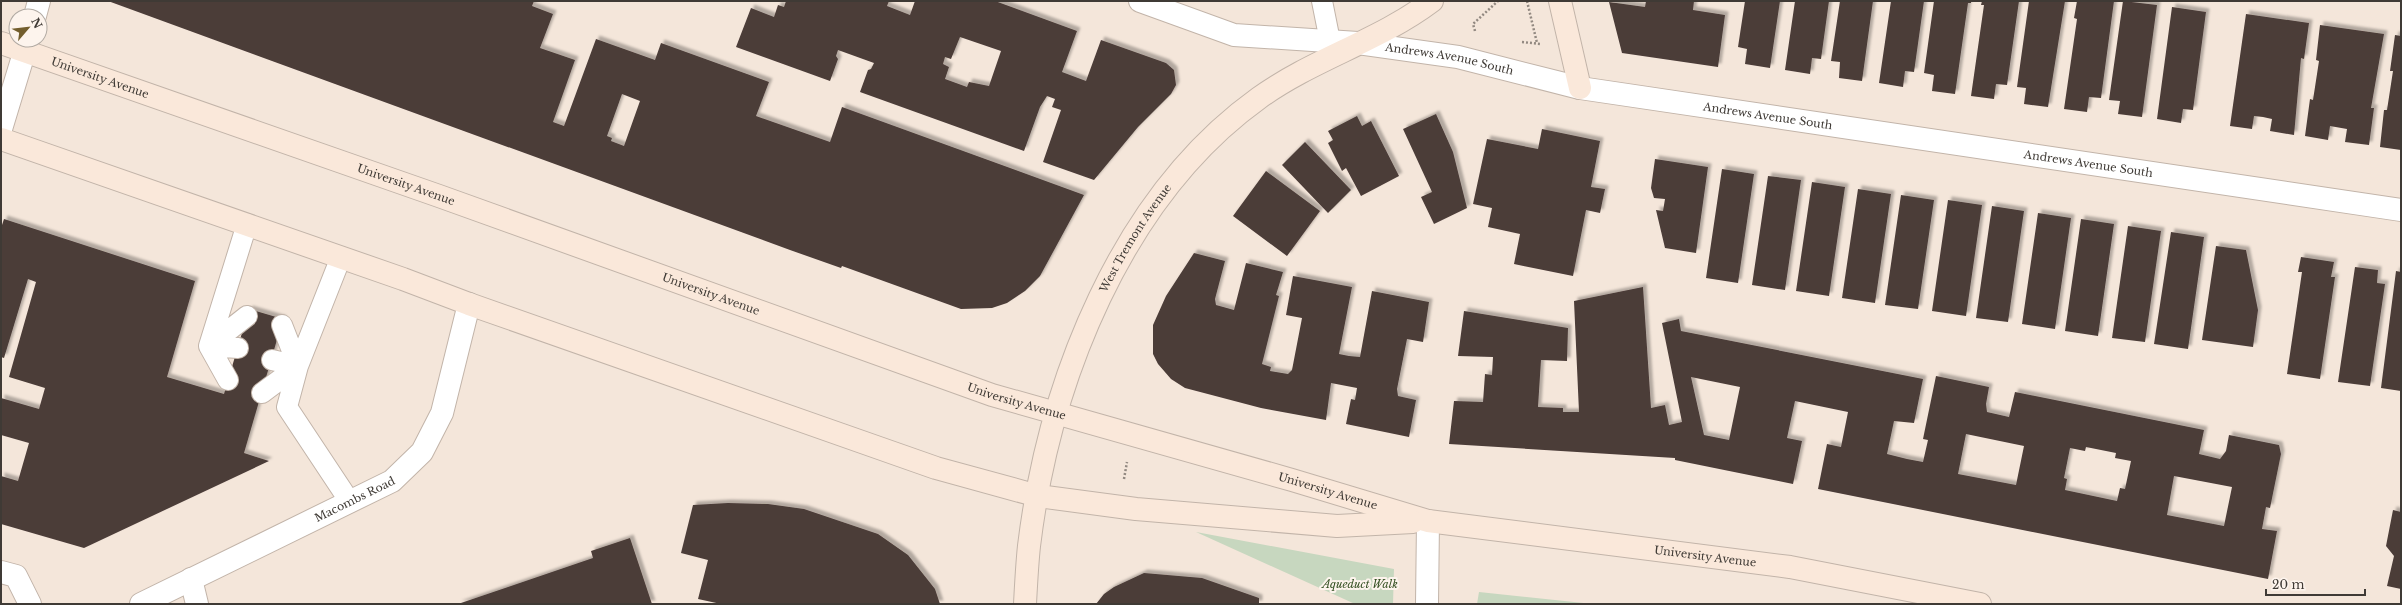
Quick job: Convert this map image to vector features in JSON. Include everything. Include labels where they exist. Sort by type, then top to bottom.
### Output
[{"type":"main road","name":"West Tremont Avenue","points":[[1025,604],[1029,546],[1056,413],[1075,355],[1113,271],[1136,232],[1188,163],[1224,127],[1259,98],[1309,67],[1394,25],[1432,1]]},
{"type":"main road","points":[[1560,1],[1580,88]]},
{"type":"main road","name":"University Avenue","points":[[35,48],[439,196],[992,395],[1428,521],[1790,567],[1980,604]]},
{"type":"main road","name":"University Avenue","points":[[1,139],[342,257],[469,304],[936,468],[1038,496],[1120,507],[1336,526],[1428,521]]},
{"type":"street","name":"Andrews Avenue South","points":[[1140,1],[1234,35],[1358,43],[1458,57],[1580,88],[2401,210]]},
{"type":"street","points":[[1,129],[26,48]]},
{"type":"street","name":"Macombs Road","points":[[141,604],[392,481],[422,452],[442,413],[469,304]]},
{"type":"street","points":[[1427,604],[1428,521]]},
{"type":"street","points":[[1,572],[16,576],[30,604]]},
{"type":"street","points":[[191,579],[197,604]]},
{"type":"lane","points":[[1322,1],[1330,41]]},
{"type":"lane","points":[[228,380],[209,346],[247,224]]},
{"type":"lane","points":[[342,257],[298,366],[287,407],[350,502]]},
{"type":"lane","points":[[209,346],[247,316]]},
{"type":"lane","points":[[282,325],[298,366]]},
{"type":"lane","points":[[209,346],[238,348]]},
{"type":"lane","points":[[272,360],[298,366]]},
{"type":"lane","points":[[262,393],[298,366]]},
{"type":"path","points":[[1473,24],[1498,1]]},
{"type":"path","points":[[1526,1],[1537,44]]},
{"type":"path","points":[[1120,507],[1131,434]]},
{"type":"green space","name":"Aqueduct Walk","points":[[1196,532],[1394,569],[1393,604],[1355,604]]},
{"type":"green space","points":[[1479,592],[1593,604],[1477,604]]},
{"type":"building","points":[[108,1],[534,1],[532,6],[553,14],[540,48],[575,60],[553,122],[564,126],[596,39],[655,60],[661,43],[769,82],[756,116],[830,142],[842,107],[1084,195],[1040,276],[1025,291],[1007,303],[992,308],[961,309],[842,266],[841,268]],"holes":[[[622,94],[640,101],[624,146],[611,141],[612,138],[607,136]]]},
{"type":"building","points":[[786,1],[889,1],[887,6],[910,15],[915,1],[995,1],[1077,31],[1062,72],[1086,81],[1101,40],[1166,63],[1174,70],[1176,85],[1171,94],[1138,127],[1094,180],[1043,162],[1061,110],[1052,107],[1055,99],[1047,96],[1040,107],[1024,151],[860,92],[868,70],[871,69],[874,63],[838,50],[836,56],[838,59],[830,81],[736,47],[751,8],[774,17],[778,5],[784,7]],"holes":[[[960,37],[1001,51],[989,86],[969,82],[967,87],[945,79],[949,67],[943,64],[945,57],[951,59]]]},
{"type":"building","points":[[1646,1],[1694,1],[1693,10],[1725,15],[1718,67],[1622,53],[1609,2],[1645,7]]},
{"type":"building","points":[[1745,1],[1780,1],[1770,68],[1745,64],[1747,49],[1738,47]]},
{"type":"building","points":[[1795,1],[1829,1],[1821,59],[1812,58],[1810,74],[1785,70]]},
{"type":"building","points":[[1840,1],[1873,1],[1862,81],[1839,78],[1840,62],[1831,61]]},
{"type":"building","points":[[1891,1],[1924,1],[1914,72],[1905,71],[1903,87],[1879,83]]},
{"type":"building","points":[[1934,1],[1971,1],[1971,3],[1968,3],[1955,94],[1932,91],[1934,75],[1924,73]]},
{"type":"building","points":[[1982,1],[2019,1],[2007,85],[1996,84],[1994,99],[1971,96],[1984,5],[1981,5]]},
{"type":"building","points":[[2029,1],[2065,1],[2048,107],[2024,104],[2026,88],[2017,87]]},
{"type":"building","points":[[2077,1],[2114,1],[2101,98],[2089,97],[2087,112],[2064,109],[2077,19],[2074,18]]},
{"type":"building","points":[[2123,1],[2157,5],[2142,117],[2118,114],[2120,101],[2109,100]]},
{"type":"building","points":[[2172,7],[2206,12],[2193,110],[2183,109],[2181,123],[2157,119]]},
{"type":"building","points":[[2246,14],[2309,23],[2304,59],[2301,58],[2294,135],[2270,131],[2272,119],[2263,117],[2254,116],[2252,129],[2230,126]]},
{"type":"building","points":[[2320,25],[2384,34],[2371,108],[2374,108],[2369,145],[2345,142],[2347,129],[2330,126],[2328,140],[2305,136],[2310,99],[2313,100],[2319,61],[2316,60]]},
{"type":"building","points":[[2395,35],[2401,36],[2401,150],[2380,147],[2384,110],[2387,110],[2393,71],[2390,71]]},
{"type":"building","points":[[1436,114],[1453,152],[1467,208],[1434,224],[1421,197],[1432,192],[1403,129]]},
{"type":"building","points":[[1357,116],[1362,126],[1371,121],[1399,176],[1361,196],[1346,168],[1342,171],[1328,143],[1333,140],[1328,131]]},
{"type":"building","points":[[1542,129],[1600,141],[1591,187],[1605,189],[1600,213],[1586,210],[1573,276],[1514,264],[1520,234],[1488,227],[1492,208],[1473,204],[1487,139],[1538,149]]},
{"type":"building","points":[[1305,142],[1351,190],[1328,213],[1282,165]]},
{"type":"building","points":[[1655,159],[1708,167],[1696,253],[1665,248],[1656,210],[1663,211],[1665,199],[1654,198],[1651,188]]},
{"type":"building","points":[[1722,169],[1754,174],[1738,283],[1706,278]]},
{"type":"building","points":[[1266,171],[1320,211],[1287,256],[1233,216]]},
{"type":"building","points":[[1768,176],[1801,180],[1785,290],[1752,285]]},
{"type":"building","points":[[1812,182],[1845,187],[1829,296],[1796,291]]},
{"type":"building","points":[[1858,189],[1891,194],[1875,303],[1842,298]]},
{"type":"building","points":[[1901,195],[1934,200],[1918,309],[1885,305]]},
{"type":"building","points":[[1948,200],[1982,205],[1966,316],[1932,311]]},
{"type":"building","points":[[1992,206],[2024,211],[2008,322],[1976,318]]},
{"type":"building","points":[[2038,213],[2071,218],[2055,329],[2022,324]]},
{"type":"building","points":[[4,219],[195,281],[167,377],[224,394],[249,309],[283,319],[244,453],[269,461],[84,548],[1,524],[1,476],[18,481],[29,443],[1,435],[1,398],[39,409],[45,388],[9,377],[36,282],[28,279],[4,358],[1,357],[1,228]]},
{"type":"building","points":[[2081,219],[2114,224],[2098,336],[2065,331]]},
{"type":"building","points":[[2128,226],[2161,231],[2145,342],[2112,338]]},
{"type":"building","points":[[2171,232],[2204,237],[2188,349],[2154,344]]},
{"type":"building","points":[[2216,246],[2246,250],[2258,310],[2253,347],[2202,340]]},
{"type":"building","points":[[1194,253],[1225,261],[1215,299],[1216,305],[1234,310],[1246,263],[1283,272],[1276,295],[1279,296],[1262,364],[1271,367],[1270,371],[1288,374],[1292,370],[1302,318],[1286,315],[1293,276],[1352,287],[1339,354],[1349,356],[1360,357],[1372,291],[1429,302],[1423,342],[1407,339],[1397,389],[1398,396],[1416,400],[1409,437],[1346,424],[1351,399],[1355,400],[1357,388],[1331,383],[1326,420],[1261,408],[1185,388],[1171,379],[1158,364],[1153,354],[1153,325],[1166,296]]},
{"type":"building","points":[[2301,257],[2334,262],[2331,277],[2335,277],[2320,379],[2287,374],[2302,272],[2298,272]]},
{"type":"building","points":[[2355,267],[2378,270],[2377,283],[2385,284],[2370,386],[2338,382]]},
{"type":"building","points":[[2396,271],[2401,272],[2401,391],[2381,388]]},
{"type":"building","points":[[1643,287],[1651,408],[1665,405],[1669,425],[1682,422],[1662,323],[1679,319],[1681,331],[1923,379],[1914,423],[1894,421],[1887,454],[1907,459],[1923,462],[1928,440],[1923,439],[1936,376],[1989,387],[1986,404],[1987,412],[2009,417],[2015,392],[2204,430],[2199,454],[2220,459],[2226,451],[2229,435],[2279,445],[2281,454],[2270,508],[2266,507],[2262,529],[2277,531],[2268,579],[1818,489],[1827,444],[1841,447],[1848,412],[1795,401],[1787,438],[1802,441],[1793,484],[1675,460],[1675,458],[1449,444],[1454,401],[1483,402],[1485,374],[1492,375],[1493,357],[1458,356],[1464,311],[1568,328],[1567,361],[1541,360],[1538,407],[1563,408],[1563,412],[1579,412],[1574,301]],"holes":[[[1691,377],[1740,387],[1729,440],[1704,435]],[[1966,434],[2024,446],[2016,485],[1958,474]],[[2086,447],[2116,453],[2115,458],[2131,461],[2125,489],[2120,488],[2117,501],[2065,490],[2067,479],[2064,478],[2070,448],[2085,451]],[[2174,476],[2232,487],[2224,526],[2167,515]]]},
{"type":"building","points":[[728,503],[768,504],[804,509],[878,534],[908,555],[935,589],[940,604],[721,604],[698,599],[708,560],[681,553],[693,505]]},
{"type":"building","points":[[2393,510],[2401,512],[2401,589],[2387,586],[2394,556],[2386,546]]},
{"type":"building","points":[[630,538],[652,604],[458,604],[593,558],[591,551]]},
{"type":"building","points":[[1144,573],[1202,578],[1259,598],[1259,604],[1096,604],[1104,594],[1114,587]]}]
